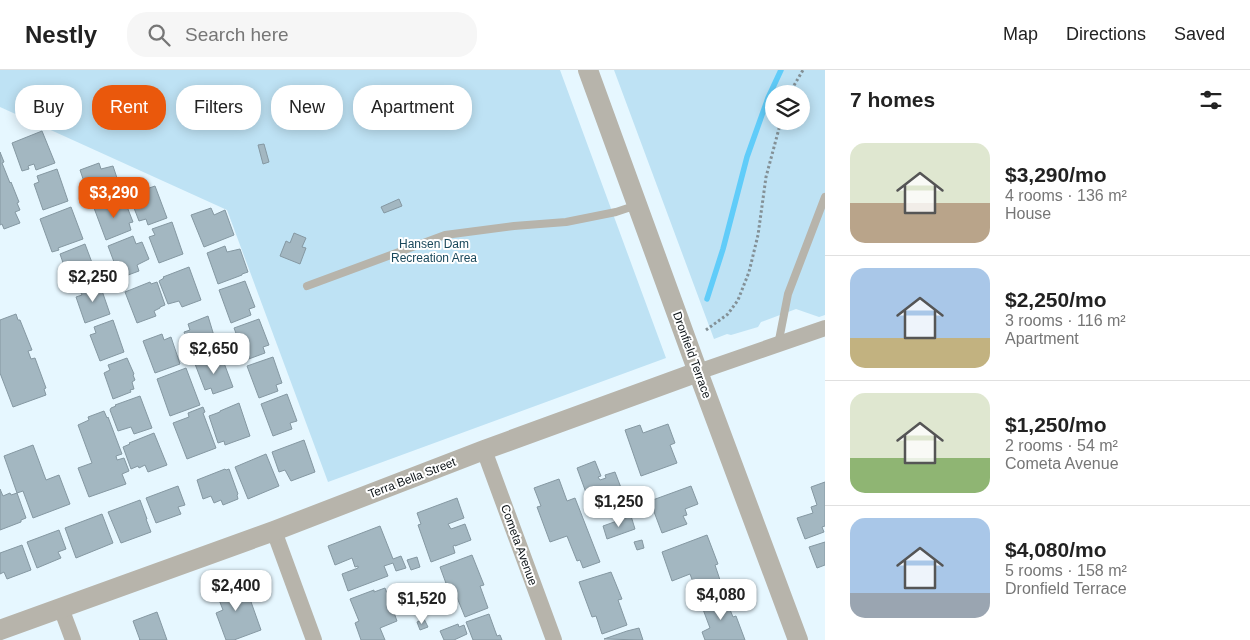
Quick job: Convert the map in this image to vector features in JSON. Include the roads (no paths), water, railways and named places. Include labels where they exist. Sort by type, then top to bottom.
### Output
[{"type":"street","name":"Dronfield Terrace","points":[[588,70],[798,640]]},
{"type":"street","name":"Terra Bella Street","points":[[0,630],[274,531],[484,450],[825,328]]},
{"type":"street","name":"Cometa Avenue","points":[[484,450],[554,640]]},
{"type":"street","points":[[274,531],[314,640]]},
{"type":"street","points":[[61,608],[73,640]]},
{"type":"lane","points":[[778,345],[788,294],[825,197]]},
{"type":"lane","points":[[308,286],[445,235],[514,226],[566,222],[616,212],[637,205]]},
{"type":"waterway","points":[[707,299],[723,249],[747,157],[768,98],[781,70]]},
{"type":"park label","name":"Hansen Dam Recreation Area","points":[[434,251]]}]
